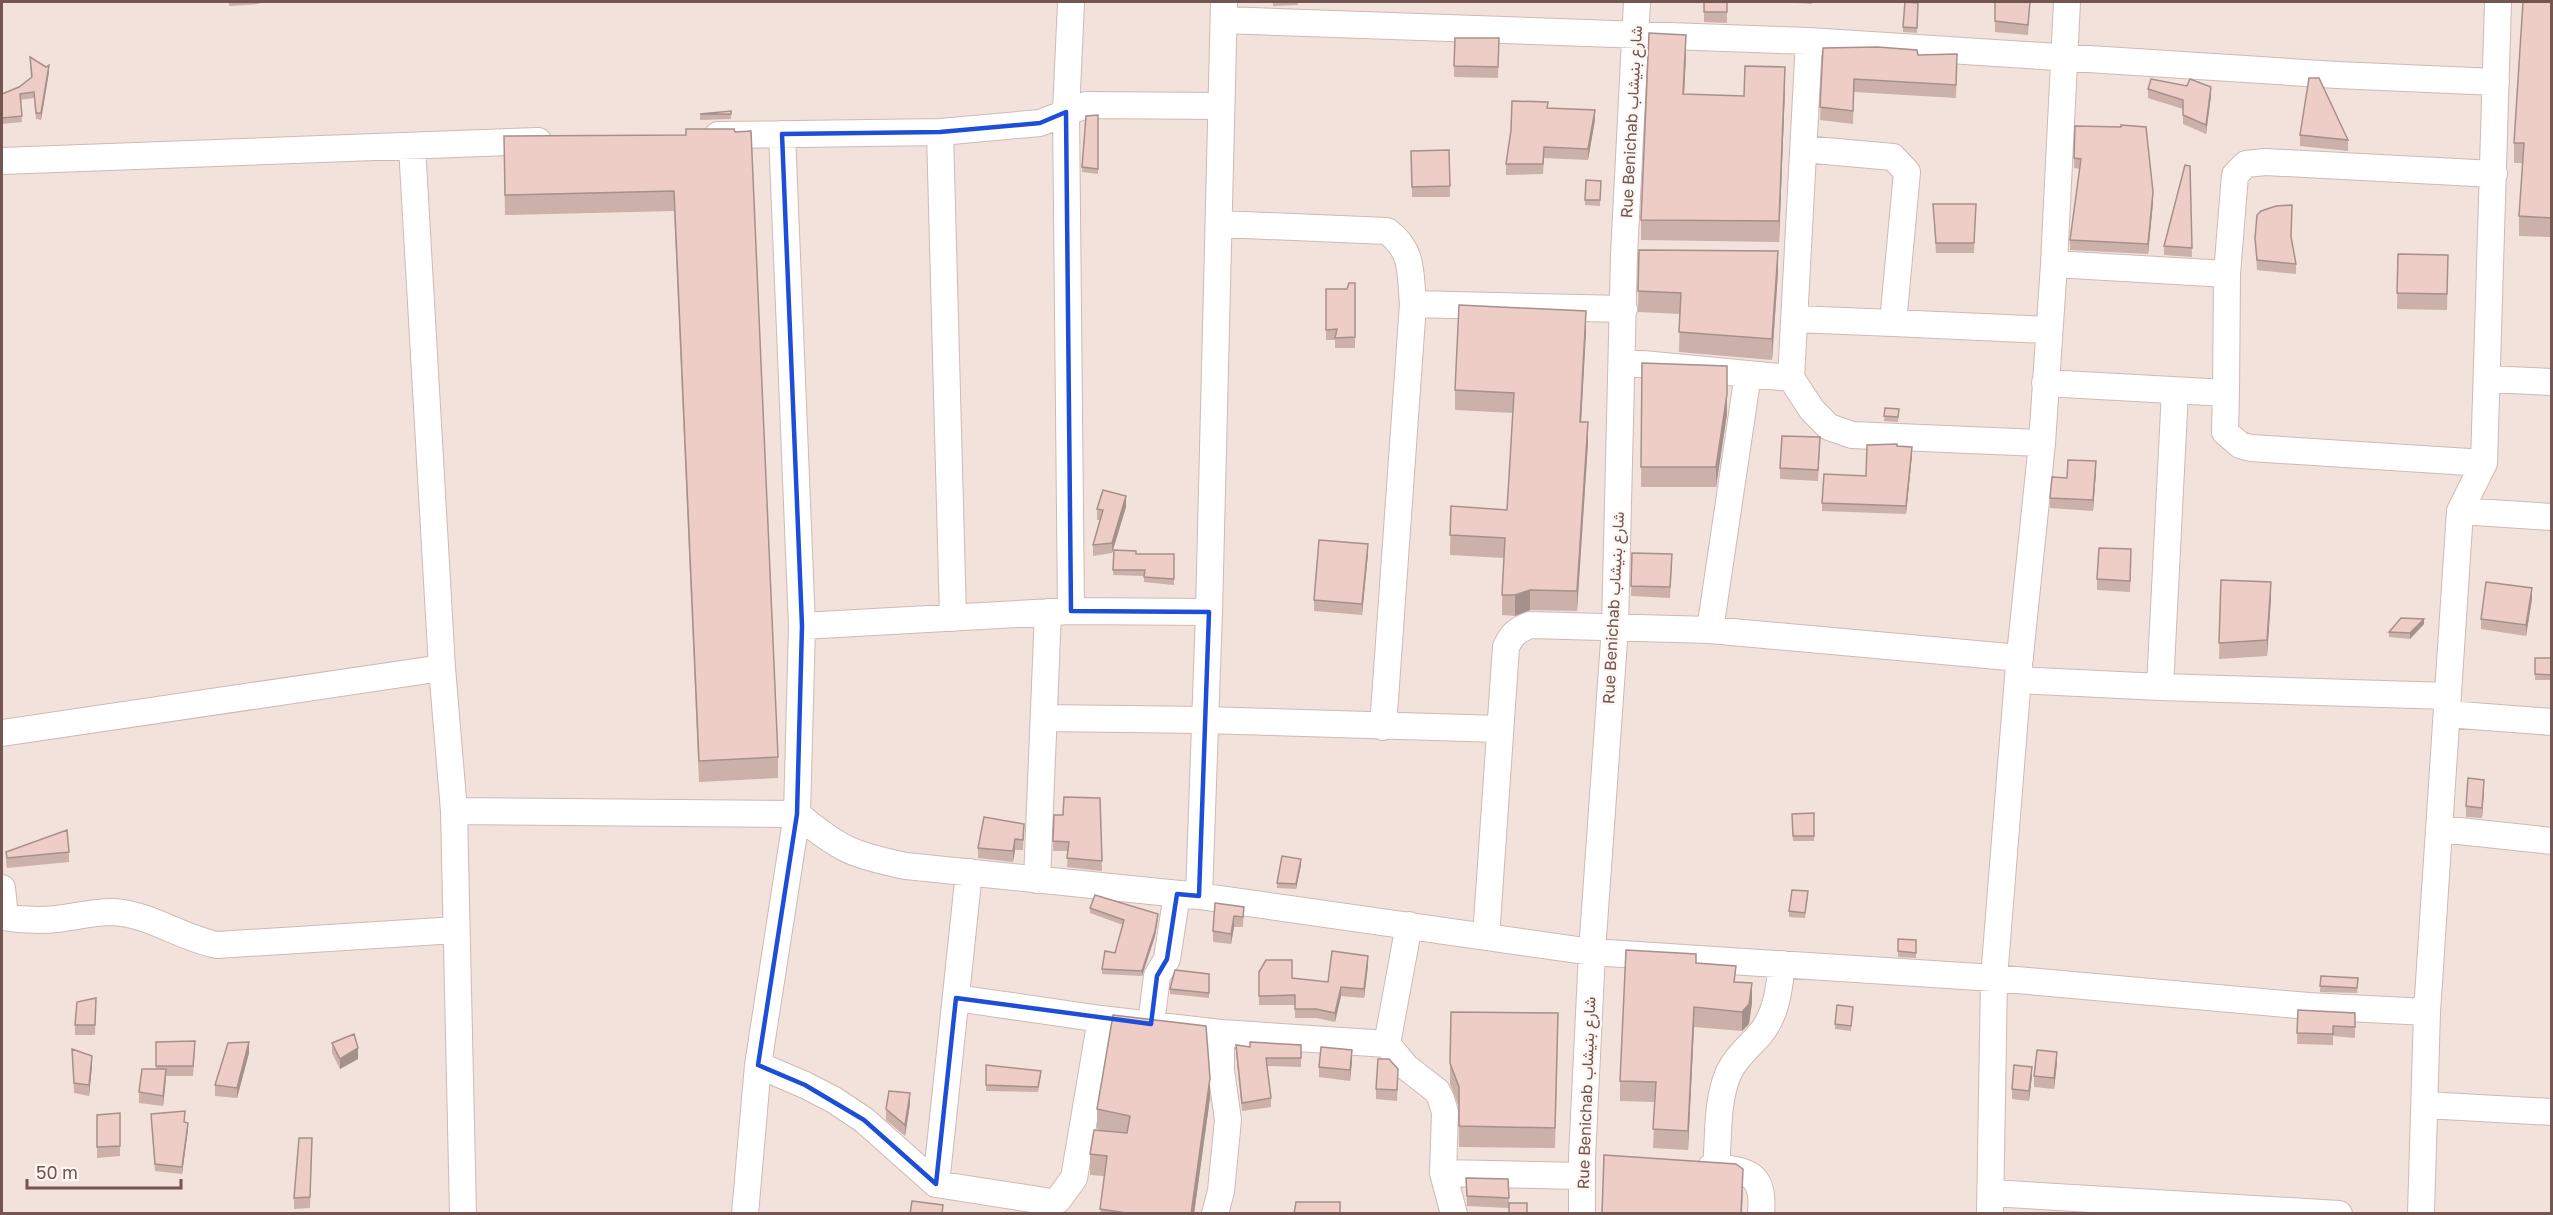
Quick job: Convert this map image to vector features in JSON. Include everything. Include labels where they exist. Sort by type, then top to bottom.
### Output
[{"type":"street","points":[[1037,880],[1044,718],[1059,612],[1066,112],[1071,2]]},
{"type":"street","name":"Rue Benichab شارع بنيشاب","points":[[1582,1214],[1589,1165],[1592,952],[1615,627],[1624,309],[1636,255],[1635,36],[1637,2]]},
{"type":"street","points":[[2067,2],[2054,264],[2042,443],[2019,669],[1994,978],[1990,1203],[2339,1214]]},
{"type":"street","points":[[2421,1214],[2427,1012],[2460,511],[2484,463],[2498,2]]},
{"type":"street","points":[[1151,1024],[1157,976],[1167,959],[1188,895],[1205,720],[1224,11],[1635,36],[1809,41],[2337,75],[2496,82]]},
{"type":"street","points":[[1809,41],[1803,149],[1787,257],[1795,319],[1791,378],[1812,410],[1829,427],[1852,435],[2042,443]]},
{"type":"street","points":[[694,135],[940,132],[1040,123],[1086,105],[1220,106]]},
{"type":"street","points":[[940,132],[953,618]]},
{"type":"street","points":[[745,1214],[758,1065],[796,814],[802,626],[782,134]]},
{"type":"street","points":[[2,161],[565,140]]},
{"type":"street","points":[[412,146],[442,668],[454,811],[463,1214]]},
{"type":"street","points":[[1803,149],[1893,157],[1907,172],[1893,323]]},
{"type":"street","points":[[2484,463],[2240,445],[2225,432],[2228,274],[2235,176],[2246,164],[2265,162],[2494,174]]},
{"type":"street","points":[[1220,224],[1386,231],[1402,243],[1407,254],[1413,304],[1383,727]]},
{"type":"street","points":[[2054,264],[2228,274]]},
{"type":"street","points":[[1413,304],[1624,309]]},
{"type":"street","points":[[1795,319],[2048,330]]},
{"type":"street","points":[[1622,362],[1791,378]]},
{"type":"street","points":[[1710,630],[1748,374]]},
{"type":"street","points":[[2488,379],[2552,382]]},
{"type":"street","points":[[2045,382],[2226,393]]},
{"type":"street","points":[[2160,687],[2175,391]]},
{"type":"street","points":[[2460,511],[2552,517]]},
{"type":"street","points":[[802,626],[1059,612],[1209,612]]},
{"type":"street","points":[[1486,937],[1506,647],[1512,635],[1519,629],[1530,625],[1710,630],[2160,687],[2447,705],[2552,722]]},
{"type":"street","points":[[2,733],[442,668]]},
{"type":"street","points":[[1044,718],[1205,720],[1499,729]]},
{"type":"street","points":[[454,811],[796,814],[844,850],[868,858],[929,869],[1188,895],[1592,952],[1994,978],[2208,998],[2427,1012]]},
{"type":"street","points":[[2439,829],[2552,841]]},
{"type":"street","points":[[936,1184],[969,872]]},
{"type":"street","points":[[2,888],[3,917],[23,920],[54,919],[112,912],[135,916],[195,941],[217,945],[456,930]]},
{"type":"street","points":[[1387,1044],[1409,925]]},
{"type":"street","points":[[1716,1167],[1721,1104],[1728,1076],[1734,1063],[1762,1032],[1771,1018],[1779,993],[1782,964]]},
{"type":"street","points":[[956,998],[1101,1019],[1221,1033],[1387,1044],[1406,1067],[1437,1091],[1441,1099],[1445,1112],[1443,1173],[1454,1214]]},
{"type":"street","points":[[758,1065],[834,1100],[864,1120],[936,1184],[1050,1208],[1074,1178],[1101,1019]]},
{"type":"street","points":[[1215,1214],[1221,1191],[1228,1120],[1221,1070],[1221,1033]]},
{"type":"street","points":[[2425,1105],[2552,1112]]},
{"type":"street","points":[[1443,1173],[1589,1165]]},
{"type":"street","points":[[1683,1165],[1740,1169],[1754,1177],[1763,1196],[1761,1214]]},
{"type":"highlighted area","points":[[1066,112],[1071,611],[1209,612],[1199,896],[1177,894],[1167,959],[1157,976],[1151,1024],[956,998],[936,1184],[864,1120],[805,1085],[758,1065],[797,814],[802,626],[782,134],[940,132],[1040,123]]},
{"type":"shaded area","points":[[2,2],[2551,2],[2551,1213],[2,1213]]},
{"type":"building","points":[[1704,2],[1727,2],[1727,12],[1704,12]]},
{"type":"building","points":[[1905,2],[1918,3],[1917,28],[1903,27]]},
{"type":"building","points":[[1995,2],[2030,2],[2028,25],[1995,21]]},
{"type":"building","points":[[2523,2],[2552,2],[2552,218],[2519,216],[2524,143],[2514,143]]},
{"type":"building","points":[[1649,33],[1686,35],[1683,94],[1744,96],[1745,66],[1785,67],[1779,221],[1641,220]]},
{"type":"building","points":[[1455,38],[1499,38],[1498,67],[1454,66]]},
{"type":"building","points":[[1877,47],[1917,50],[1918,55],[1957,54],[1956,85],[1854,79],[1853,111],[1820,107],[1823,48]]},
{"type":"building","points":[[30,57],[46,67],[49,65],[41,113],[36,113],[34,92],[20,94],[22,116],[2,118],[2,94],[19,87],[32,77]]},
{"type":"building","points":[[2309,78],[2319,78],[2348,140],[2300,135]]},
{"type":"building","points":[[2151,79],[2187,86],[2190,79],[2211,87],[2206,125],[2183,115],[2183,100],[2148,89]]},
{"type":"building","points":[[1512,101],[1548,102],[1547,108],[1595,110],[1588,149],[1544,147],[1543,164],[1506,164]]},
{"type":"building","points":[[731,111],[731,114],[700,114]]},
{"type":"building","points":[[1098,115],[1098,169],[1082,167],[1086,116]]},
{"type":"building","points":[[2121,125],[2146,127],[2153,192],[2148,244],[2070,240],[2081,159],[2074,158],[2075,126],[2121,127]]},
{"type":"building","points":[[686,129],[751,131],[778,757],[699,761],[674,191],[505,195],[504,136],[686,135]]},
{"type":"building","points":[[1449,150],[1450,186],[1412,187],[1411,151]]},
{"type":"building","points":[[2185,165],[2190,166],[2192,248],[2164,246]]},
{"type":"building","points":[[1586,180],[1601,181],[1600,200],[1585,200]]},
{"type":"building","points":[[1933,204],[1976,204],[1974,243],[1936,243]]},
{"type":"building","points":[[2292,205],[2291,237],[2296,264],[2257,260],[2255,238],[2257,215],[2261,211],[2276,206]]},
{"type":"building","points":[[1639,250],[1778,251],[1772,339],[1679,332],[1681,293],[1638,291]]},
{"type":"building","points":[[2398,254],[2448,255],[2447,294],[2397,293]]},
{"type":"building","points":[[1349,283],[1355,283],[1355,337],[1335,338],[1337,329],[1326,330],[1326,289],[1347,289]]},
{"type":"building","points":[[1459,305],[1586,311],[1580,422],[1588,422],[1577,591],[1530,590],[1515,595],[1502,595],[1505,538],[1450,535],[1451,506],[1507,510],[1514,393],[1455,390]]},
{"type":"building","points":[[1642,363],[1727,366],[1727,394],[1716,467],[1641,467]]},
{"type":"building","points":[[1885,408],[1899,409],[1898,417],[1884,416]]},
{"type":"building","points":[[1782,436],[1820,437],[1818,470],[1780,468]]},
{"type":"building","points":[[1897,444],[1897,446],[1912,447],[1906,506],[1822,503],[1824,474],[1866,476],[1867,445]]},
{"type":"building","points":[[2068,460],[2096,461],[2093,500],[2050,498],[2052,477],[2067,478]]},
{"type":"building","points":[[1103,490],[1126,496],[1112,543],[1093,545],[1103,510],[1097,509]]},
{"type":"building","points":[[1319,540],[1368,544],[1362,604],[1314,600]]},
{"type":"building","points":[[2099,548],[2131,549],[2130,581],[2097,579]]},
{"type":"building","points":[[1114,550],[1136,551],[1136,554],[1174,554],[1174,579],[1144,577],[1145,570],[1113,570]]},
{"type":"building","points":[[1632,553],[1672,554],[1670,587],[1631,586]]},
{"type":"building","points":[[2221,580],[2271,582],[2267,640],[2219,643]]},
{"type":"building","points":[[2486,582],[2532,588],[2526,625],[2481,619]]},
{"type":"building","points":[[2401,618],[2424,619],[2410,633],[2389,632]]},
{"type":"building","points":[[2535,658],[2552,658],[2552,675],[2535,674]]},
{"type":"building","points":[[2468,778],[2484,780],[2482,808],[2466,806]]},
{"type":"building","points":[[1064,797],[1100,798],[1102,861],[1067,858],[1069,842],[1053,841],[1054,815],[1063,815]]},
{"type":"building","points":[[1814,813],[1814,836],[1793,836],[1792,814]]},
{"type":"building","points":[[984,817],[1024,824],[1023,840],[1015,839],[1013,851],[978,848]]},
{"type":"building","points":[[67,830],[69,852],[7,858],[6,852]]},
{"type":"building","points":[[1282,856],[1301,859],[1296,884],[1277,883]]},
{"type":"building","points":[[1792,890],[1808,891],[1805,913],[1789,911]]},
{"type":"building","points":[[1095,895],[1158,914],[1142,971],[1102,969],[1105,951],[1115,953],[1124,920],[1090,908]]},
{"type":"building","points":[[1215,903],[1244,907],[1243,917],[1234,916],[1231,934],[1213,931]]},
{"type":"building","points":[[1898,939],[1916,940],[1916,953],[1898,951]]},
{"type":"building","points":[[1626,950],[1696,954],[1696,963],[1736,966],[1734,982],[1752,983],[1749,1004],[1742,1012],[1694,1007],[1688,1131],[1653,1129],[1656,1082],[1620,1081]]},
{"type":"building","points":[[1332,951],[1368,956],[1364,989],[1341,987],[1335,1013],[1316,1009],[1295,1009],[1295,995],[1259,996],[1259,972],[1266,960],[1292,960],[1292,978],[1328,982]]},
{"type":"building","points":[[1175,970],[1209,974],[1209,993],[1170,989]]},
{"type":"building","points":[[2321,976],[2358,978],[2357,988],[2320,986]]},
{"type":"building","points":[[96,998],[95,1025],[75,1025],[77,1002]]},
{"type":"building","points":[[1837,1005],[1853,1007],[1851,1026],[1835,1024]]},
{"type":"building","points":[[2298,1010],[2355,1013],[2355,1027],[2333,1026],[2333,1034],[2297,1033]]},
{"type":"building","points":[[1451,1012],[1558,1013],[1555,1128],[1459,1126],[1459,1087],[1450,1063]]},
{"type":"building","points":[[1113,1015],[1206,1026],[1210,1078],[1191,1214],[1133,1214],[1100,1209],[1107,1156],[1090,1154],[1094,1130],[1127,1133],[1130,1116],[1097,1109]]},
{"type":"building","points":[[354,1034],[358,1048],[340,1059],[332,1043]]},
{"type":"building","points":[[195,1041],[193,1066],[156,1066],[156,1042]]},
{"type":"building","points":[[249,1042],[237,1088],[215,1085],[228,1043]]},
{"type":"building","points":[[1250,1042],[1301,1045],[1301,1058],[1266,1058],[1271,1098],[1242,1103],[1236,1045],[1250,1047]]},
{"type":"building","points":[[1321,1047],[1352,1050],[1350,1070],[1319,1067]]},
{"type":"building","points":[[72,1049],[92,1056],[89,1085],[74,1083]]},
{"type":"building","points":[[2037,1050],[2057,1052],[2054,1078],[2034,1076]]},
{"type":"building","points":[[1378,1059],[1389,1059],[1398,1069],[1397,1090],[1376,1089]]},
{"type":"building","points":[[986,1065],[1041,1071],[1038,1087],[986,1085]]},
{"type":"building","points":[[2014,1065],[2032,1067],[2029,1091],[2012,1089]]},
{"type":"building","points":[[142,1069],[166,1069],[163,1096],[139,1092]]},
{"type":"building","points":[[889,1091],[910,1093],[905,1125],[886,1109]]},
{"type":"building","points":[[185,1111],[184,1122],[188,1123],[182,1167],[155,1164],[151,1114]]},
{"type":"building","points":[[120,1113],[120,1146],[97,1147],[97,1115]]},
{"type":"building","points":[[299,1138],[312,1138],[310,1197],[294,1198]]},
{"type":"building","points":[[1604,1155],[1736,1164],[1743,1169],[1741,1214],[1602,1214]]},
{"type":"building","points":[[1466,1178],[1508,1179],[1509,1198],[1467,1196]]},
{"type":"building","points":[[912,1201],[943,1205],[942,1214],[910,1214]]},
{"type":"building","points":[[1296,1202],[1340,1202],[1340,1214],[1294,1214]]},
{"type":"building","points":[[1509,1203],[1527,1203],[1527,1214],[1509,1214]]}]
